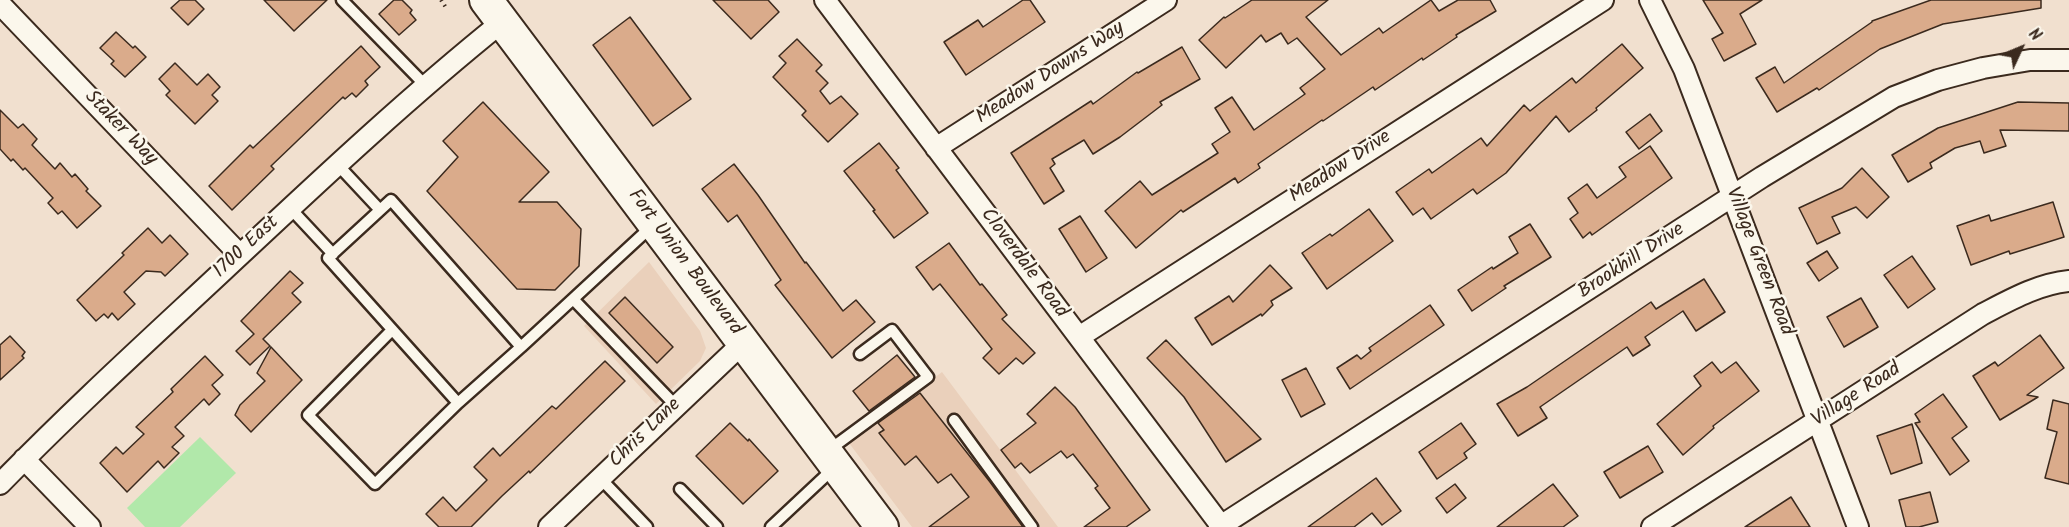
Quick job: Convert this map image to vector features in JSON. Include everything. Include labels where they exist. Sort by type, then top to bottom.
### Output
[{"type":"main road","name":"Fort Union Boulevard","points":[[494,11],[882,527]]},
{"type":"street","name":"Cloverdale Road","points":[[825,0],[1221,526]]},
{"type":"street","name":"Meadow Downs Way","points":[[936,148],[1166,0]]},
{"type":"street","name":"Meadow Drive","points":[[1078,337],[1603,0]]},
{"type":"street","name":"Village Green Road","points":[[1650,0],[1684,69],[1858,527]]},
{"type":"street","name":"Staker Way","points":[[0,4],[240,255]]},
{"type":"street","name":"1700 East","points":[[0,484],[290,208],[425,85],[494,11]]},
{"type":"street","name":"Brookhill Drive","points":[[1221,526],[1762,177],[1894,98],[1938,80],[1983,68],[2030,60],[2069,60]]},
{"type":"street","name":"Village Road","points":[[1652,527],[1983,314],[2021,294],[2069,281]]},
{"type":"street","name":"Chris Lane","points":[[549,527],[744,342]]},
{"type":"street","points":[[24,459],[90,527]]},
{"type":"lane","points":[[342,0],[425,85]]},
{"type":"lane","points":[[338,164],[380,210]]},
{"type":"lane","points":[[458,403],[328,258],[390,200],[521,347]]},
{"type":"lane","points":[[290,208],[333,254]]},
{"type":"lane","points":[[392,330],[308,415],[375,484],[458,403],[654,224]]},
{"type":"lane","points":[[573,298],[676,405]]},
{"type":"lane","points":[[771,527],[831,459],[928,377],[892,330],[860,354]]},
{"type":"lane","points":[[954,420],[1032,527]]},
{"type":"lane","points":[[600,478],[647,527]]},
{"type":"lane","points":[[680,489],[717,527]]},
{"type":"path","points":[[441,0],[447,9]]},
{"type":"shaded area","points":[[649,262],[700,331],[706,348],[700,361],[656,404],[584,326]]},
{"type":"shaded area","points":[[942,372],[1058,527],[912,527],[849,443]]},
{"type":"green space","points":[[200,437],[236,473],[180,527],[145,527],[127,508]]},
{"type":"building","points":[[180,0],[195,0],[204,9],[188,25],[171,8]]},
{"type":"building","points":[[264,0],[327,0],[294,31]]},
{"type":"building","points":[[394,0],[402,0],[412,10],[410,13],[416,20],[399,35],[379,14]]},
{"type":"building","points":[[713,0],[768,0],[779,12],[751,39]]},
{"type":"building","points":[[1023,0],[1030,0],[1045,22],[966,75],[944,42],[978,20],[983,27]]},
{"type":"building","points":[[1252,0],[1328,0],[1306,17],[1341,55],[1379,28],[1383,33],[1431,0],[1439,11],[1458,0],[1490,0],[1496,11],[1456,35],[1457,37],[1423,60],[1422,58],[1375,90],[1373,87],[1322,120],[1258,164],[1260,168],[1238,183],[1235,178],[1183,212],[1181,210],[1136,248],[1105,211],[1140,181],[1152,195],[1218,153],[1212,144],[1230,132],[1215,108],[1232,97],[1254,130],[1305,94],[1300,88],[1325,69],[1297,38],[1288,44],[1281,33],[1266,42],[1261,35],[1226,68],[1199,40],[1224,17]]},
{"type":"building","points":[[1703,0],[1762,0],[1740,14],[1756,44],[1724,61],[1712,39],[1723,33]]},
{"type":"building","points":[[1931,0],[2041,0],[2041,8],[1943,24],[1880,49],[1819,90],[1817,88],[1777,112],[1756,78],[1775,67],[1784,83],[1872,21]]},
{"type":"building","points":[[630,17],[691,99],[653,126],[593,45]]},
{"type":"building","points":[[116,32],[146,57],[125,77],[111,64],[114,61],[100,48]]},
{"type":"building","points":[[797,39],[822,65],[816,71],[828,83],[820,91],[830,104],[841,96],[858,114],[828,142],[802,115],[806,111],[773,77],[786,63],[779,56]]},
{"type":"building","points":[[1622,44],[1643,68],[1569,132],[1556,116],[1506,173],[1477,194],[1473,189],[1431,219],[1423,208],[1413,215],[1396,192],[1429,169],[1432,173],[1481,138],[1487,146],[1524,105],[1530,111],[1572,78],[1576,83]]},
{"type":"building","points":[[361,46],[380,67],[365,81],[368,85],[356,97],[352,93],[345,99],[343,97],[271,166],[274,169],[232,210],[209,186],[250,145],[253,148]]},
{"type":"building","points":[[1182,47],[1200,79],[1160,102],[1162,105],[1093,154],[1084,140],[1052,159],[1055,164],[1050,168],[1064,191],[1044,204],[1011,153],[1091,101],[1093,104],[1137,72]]},
{"type":"building","points":[[175,63],[197,85],[208,74],[220,87],[212,95],[218,101],[195,124],[166,95],[170,91],[159,79]]},
{"type":"building","points":[[483,102],[549,172],[519,202],[557,202],[581,229],[579,266],[555,290],[517,289],[427,191],[458,157],[443,141]]},
{"type":"building","points":[[2018,102],[2069,103],[2069,131],[2000,130],[2006,146],[1984,153],[1980,141],[1955,148],[1930,163],[1932,168],[1908,182],[1892,155],[1938,128]]},
{"type":"building","points":[[0,110],[18,128],[23,124],[37,139],[32,145],[55,169],[60,163],[72,177],[75,174],[88,189],[86,191],[101,206],[77,228],[62,211],[58,214],[48,203],[53,198],[25,168],[23,170],[13,159],[11,161],[0,149]]},
{"type":"building","points":[[1650,114],[1662,131],[1639,149],[1626,132]]},
{"type":"building","points":[[879,143],[899,168],[896,170],[928,213],[894,238],[844,171]]},
{"type":"building","points":[[1650,146],[1672,178],[1592,235],[1590,232],[1583,238],[1570,219],[1578,213],[1568,198],[1587,184],[1597,198],[1626,177],[1619,167]]},
{"type":"building","points":[[734,164],[805,263],[843,311],[856,300],[875,322],[832,358],[775,285],[781,280],[737,215],[728,222],[702,189]]},
{"type":"building","points":[[1862,168],[1889,197],[1867,218],[1856,207],[1832,217],[1840,233],[1817,244],[1799,208],[1842,188]]},
{"type":"building","points":[[2053,202],[2064,237],[2010,254],[2009,251],[1971,265],[1957,226],[1989,215],[1991,221]]},
{"type":"building","points":[[1369,209],[1393,241],[1327,289],[1302,253],[1330,234],[1332,236]]},
{"type":"building","points":[[1080,216],[1107,258],[1086,272],[1059,229]]},
{"type":"building","points":[[1530,224],[1551,257],[1504,286],[1506,288],[1472,311],[1458,290],[1518,253],[1509,237]]},
{"type":"building","points":[[148,228],[162,243],[170,235],[188,254],[165,276],[161,272],[146,271],[124,292],[135,304],[118,320],[112,313],[108,318],[104,314],[96,321],[77,300],[124,255],[122,253]]},
{"type":"building","points":[[949,243],[980,285],[982,284],[1007,315],[1002,319],[1035,353],[1023,364],[1016,358],[999,374],[983,358],[992,349],[940,284],[933,290],[916,267]]},
{"type":"building","points":[[1827,251],[1838,268],[1819,281],[1807,263]]},
{"type":"building","points":[[1912,256],[1935,289],[1908,308],[1884,275]]},
{"type":"building","points":[[1270,265],[1292,288],[1271,301],[1273,305],[1262,316],[1261,314],[1212,345],[1195,318],[1229,296],[1233,302]]},
{"type":"building","points":[[290,271],[303,283],[292,293],[301,302],[263,339],[270,346],[250,365],[236,351],[254,334],[241,321]]},
{"type":"building","points":[[1704,279],[1725,312],[1696,331],[1683,311],[1645,337],[1650,345],[1633,356],[1627,347],[1540,407],[1547,418],[1518,436],[1497,404],[1527,387],[1651,302],[1656,309]]},
{"type":"building","points":[[625,297],[673,347],[657,363],[609,313]]},
{"type":"building","points":[[1861,298],[1878,327],[1844,347],[1827,317]]},
{"type":"building","points":[[1430,305],[1444,325],[1350,389],[1337,368],[1357,355],[1361,359],[1371,351],[1369,348]]},
{"type":"building","points":[[2040,335],[2064,368],[2027,395],[2038,397],[2000,420],[1973,376],[1995,362],[1998,366]]},
{"type":"building","points":[[10,336],[25,352],[22,356],[24,358],[0,380],[0,345]]},
{"type":"building","points":[[1166,340],[1261,439],[1226,462],[1184,397],[1147,358]]},
{"type":"building","points":[[271,347],[302,380],[251,432],[235,415],[240,405],[265,381],[257,373]]},
{"type":"building","points":[[897,355],[915,377],[869,411],[853,391]]},
{"type":"building","points":[[205,356],[223,375],[212,385],[220,394],[209,405],[204,399],[175,427],[184,436],[172,447],[179,453],[164,468],[158,461],[127,492],[100,463],[116,447],[123,454],[144,434],[136,427],[173,392],[171,389]]},
{"type":"building","points":[[605,361],[625,381],[471,527],[439,527],[426,514],[443,497],[456,511],[487,480],[474,467],[493,448],[500,456],[552,406],[556,409]]},
{"type":"building","points":[[1712,362],[1721,373],[1736,362],[1759,391],[1713,426],[1714,428],[1683,455],[1657,424],[1701,386],[1694,376]]},
{"type":"building","points":[[1306,368],[1325,404],[1301,417],[1282,380]]},
{"type":"building","points":[[1055,387],[1075,407],[1150,510],[1126,527],[1084,527],[1110,508],[1095,488],[1098,486],[1073,454],[1067,458],[1061,451],[1030,473],[1021,463],[1015,468],[1001,450],[1036,423],[1027,414]]},
{"type":"building","points":[[920,393],[1023,527],[929,527],[969,497],[951,474],[938,483],[916,456],[905,465],[879,433],[884,430],[878,423]]},
{"type":"building","points":[[1943,394],[1967,427],[1952,438],[1969,461],[1950,475],[1915,423],[1920,422],[1915,414]]},
{"type":"building","points":[[2053,400],[2069,404],[2069,484],[2045,478],[2057,432],[2047,429]]},
{"type":"building","points":[[730,423],[748,441],[749,439],[778,471],[743,504],[696,456]]},
{"type":"building","points":[[1461,423],[1476,444],[1464,453],[1467,458],[1437,479],[1419,452]]},
{"type":"building","points":[[1912,424],[1922,463],[1891,474],[1877,436]]},
{"type":"building","points":[[1648,446],[1663,472],[1620,498],[1604,472]]},
{"type":"building","points":[[1376,478],[1401,511],[1382,525],[1372,513],[1354,527],[1308,527]]},
{"type":"building","points":[[1455,484],[1466,498],[1447,513],[1436,498]]},
{"type":"building","points":[[1553,484],[1578,516],[1563,527],[1497,527]]},
{"type":"building","points":[[1930,492],[1938,522],[1919,527],[1906,527],[1899,500]]},
{"type":"building","points":[[1791,497],[1810,527],[1745,527]]}]
